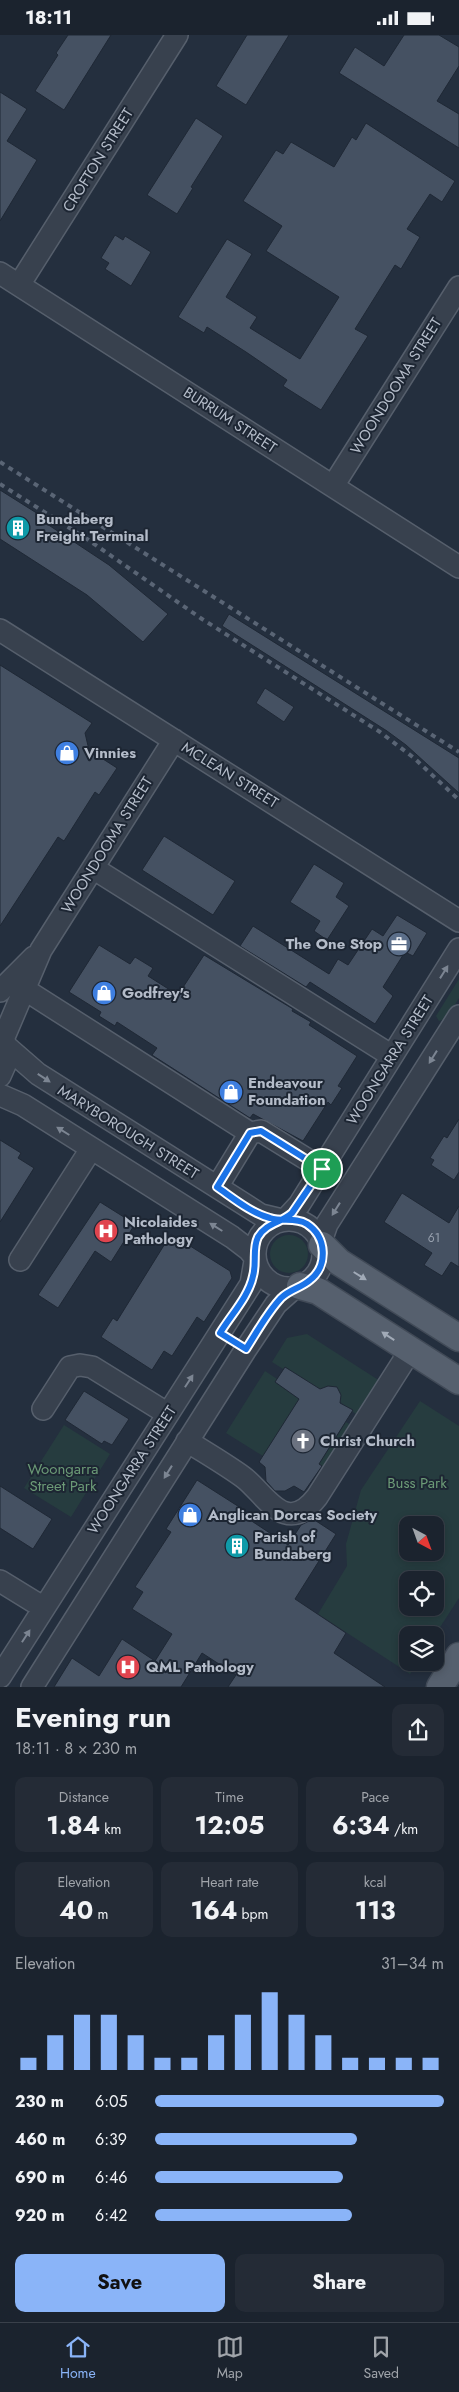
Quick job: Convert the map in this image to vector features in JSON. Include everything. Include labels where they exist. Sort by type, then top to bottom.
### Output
[{"type":"main road","points":[[322,1243],[339,1262],[459,1338]]},
{"type":"main road","points":[[297,1287],[318,1291],[410,1351],[458,1379]]},
{"type":"main road","points":[[440,1687],[459,1657]]},
{"type":"street","name":"CROFTON STREET","points":[[19,285],[177,35]]},
{"type":"street","name":"BURRUM STREET","points":[[0,273],[459,567]]},
{"type":"street","name":"WOONDOOMA STREET","points":[[333,486],[459,287]]},
{"type":"street","name":"MCLEAN STREET","points":[[0,630],[459,921]]},
{"type":"street","name":"WOONDOOMA STREET","points":[[0,1076],[6,1063],[4,1039],[41,950],[174,740]]},
{"type":"street","points":[[93,868],[392,1056]]},
{"type":"street","name":"WOONGARRA STREET","points":[[284,1219],[298,1205],[322,1169],[459,949]]},
{"type":"street","name":"WOONDOOMA STREET","points":[[0,991],[41,950]]},
{"type":"street","points":[[24,989],[250,1133],[261,1131],[322,1169]]},
{"type":"street","points":[[322,1243],[316,1232],[307,1224],[297,1220],[284,1219],[272,1223],[258,1237],[255,1258],[258,1271],[274,1285],[284,1288],[297,1287],[313,1278],[321,1265],[322,1243],[326,1224],[459,1016]]},
{"type":"street","name":"MARYBOROUGH STREET","points":[[4,1039],[38,1075],[261,1215],[284,1219]]},
{"type":"street","points":[[0,1095],[23,1105],[241,1242],[255,1258]]},
{"type":"street","points":[[217,1187],[250,1133]]},
{"type":"street","points":[[20,1260],[91,1149]]},
{"type":"street","name":"WOONGARRA STREET","points":[[0,1677],[251,1284],[255,1258]]},
{"type":"street","name":"WOONGARRA STREET","points":[[32,1687],[246,1349],[276,1304],[297,1287]]},
{"type":"street","points":[[220,1333],[246,1349]]},
{"type":"street","points":[[187,1441],[247,1480],[272,1507],[287,1513],[302,1510],[317,1497],[410,1351]]},
{"type":"street","points":[[43,1409],[70,1367],[80,1365],[92,1367],[168,1413]]},
{"type":"street","points":[[0,1581],[44,1608]]},
{"type":"street","points":[[60,1582],[87,1599]]},
{"type":"green space","points":[[459,979],[459,998],[446,1019],[439,1021],[436,1016]]},
{"type":"green space","points":[[289,1235],[302,1241],[308,1254],[302,1267],[289,1273],[276,1267],[270,1254],[276,1241]]},
{"type":"green space","points":[[307,1334],[383,1383],[361,1418],[340,1402],[341,1394],[337,1387],[328,1386],[321,1390],[285,1367],[283,1369],[272,1362],[287,1338]]},
{"type":"green space","points":[[265,1371],[277,1379],[275,1382],[299,1399],[263,1456],[226,1433]]},
{"type":"green space","name":"Buss Park","points":[[420,1401],[459,1426],[459,1598],[441,1626],[399,1626],[399,1667],[318,1614],[347,1566],[346,1544],[361,1490]]},
{"type":"green space","points":[[346,1422],[354,1427],[327,1469],[319,1464]]},
{"type":"green space","name":"Woongarra Street Park","points":[[64,1425],[110,1454],[71,1517],[24,1488]]},
{"type":"building","points":[[68,35],[111,35],[64,110],[35,91],[58,55],[56,53]]},
{"type":"building","points":[[247,35],[289,35],[246,105],[216,86]]},
{"type":"building","points":[[404,35],[439,35],[459,47],[459,66],[437,101],[459,114],[459,148],[339,73],[355,47],[384,66]]},
{"type":"building","points":[[0,92],[27,109],[7,141],[37,160],[0,221]]},
{"type":"building","points":[[196,118],[223,136],[191,187],[193,188],[177,214],[147,195]]},
{"type":"building","points":[[366,123],[455,181],[442,202],[430,194],[407,229],[420,237],[401,269],[395,265],[355,329],[368,336],[321,410],[283,386],[287,380],[246,352],[207,327],[204,333],[178,317],[227,239],[252,254],[226,297],[257,317],[250,328],[300,359],[339,297],[266,251],[282,226],[243,201],[276,150],[283,154],[291,142],[334,167],[352,137],[356,140]]},
{"type":"building","points":[[115,235],[123,240],[125,236],[151,252],[131,286],[105,269],[109,263],[101,258]]},
{"type":"building","points":[[0,490],[43,517],[41,520],[109,565],[168,614],[143,642],[87,595],[0,539]]},
{"type":"building","points":[[229,614],[459,758],[459,793],[406,745],[387,731],[222,626]]},
{"type":"building","points":[[0,665],[92,723],[85,733],[89,750],[117,768],[99,795],[95,792],[64,841],[58,837],[0,926]]},
{"type":"building","points":[[265,688],[294,707],[284,722],[256,703]]},
{"type":"building","points":[[164,836],[235,881],[213,915],[142,870]]},
{"type":"building","points":[[314,864],[344,883],[336,897],[349,906],[327,940],[314,931],[320,921],[290,902]]},
{"type":"building","points":[[397,915],[427,933],[413,956],[405,952],[383,987],[393,996],[375,1024],[310,982],[306,987],[240,946],[253,926],[329,974],[338,959],[348,965],[372,929],[383,936]]},
{"type":"building","points":[[99,945],[130,964],[135,957],[153,968],[148,976],[178,995],[204,955],[293,1009],[292,1011],[311,1022],[309,1025],[357,1056],[338,1086],[342,1088],[331,1105],[328,1102],[303,1141],[253,1114],[250,1118],[152,1055],[157,1048],[117,1022],[115,1026],[99,1016],[101,1012],[69,992]]},
{"type":"building","points":[[459,1119],[459,1172],[454,1180],[431,1165],[434,1160],[430,1158],[444,1136],[447,1138]]},
{"type":"building","points":[[0,1140],[21,1153],[18,1158],[34,1168],[0,1222]]},
{"type":"building","points":[[402,1193],[449,1223],[459,1206],[459,1267],[451,1262],[442,1276],[424,1265],[432,1253],[384,1222]]},
{"type":"building","points":[[100,1202],[135,1224],[111,1262],[95,1251],[58,1308],[38,1295]]},
{"type":"building","points":[[171,1234],[230,1271],[232,1278],[204,1322],[197,1317],[172,1356],[164,1351],[152,1370],[101,1337],[113,1318],[117,1321]]},
{"type":"building","name":"Christ Church","points":[[285,1367],[320,1389],[328,1386],[337,1387],[341,1395],[340,1403],[353,1410],[319,1464],[322,1466],[304,1492],[294,1486],[285,1491],[275,1491],[266,1481],[265,1467],[259,1462],[299,1399],[275,1382]]},
{"type":"building","points":[[84,1391],[129,1419],[112,1445],[104,1441],[102,1444],[65,1420]]},
{"type":"building","points":[[197,1480],[244,1510],[241,1514],[288,1545],[301,1525],[313,1519],[336,1534],[295,1599],[346,1633],[334,1653],[385,1687],[228,1687],[236,1675],[202,1653],[181,1687],[54,1687],[72,1658],[99,1676],[122,1639],[155,1661],[172,1634],[132,1609],[143,1592],[135,1587],[171,1532],[166,1529]]},
{"type":"building","points":[[0,1486],[52,1519],[33,1549],[0,1528]]},
{"type":"railway","points":[[0,462],[459,752]]},
{"type":"railway","points":[[0,484],[87,539],[202,619],[380,732],[414,758],[459,800]]},
{"type":"place","name":"Bundaberg Freight Terminal","points":[[18,528]]},
{"type":"place","name":"Vinnies","points":[[67,753]]},
{"type":"place","name":"The One Stop","points":[[399,944]]},
{"type":"place","name":"Godfrey's","points":[[104,993]]},
{"type":"place","name":"Endeavour Foundation","points":[[231,1092]]},
{"type":"place","name":"Nicolaides Pathology","points":[[106,1231]]},
{"type":"place","name":"Christ Church","points":[[303,1441]]},
{"type":"place","name":"Anglican Dorcas Society","points":[[190,1515]]},
{"type":"place","name":"Parish of Bundaberg","points":[[237,1546]]},
{"type":"place","name":"QML Pathology","points":[[128,1667]]},
{"type":"route","points":[[322,1169],[261,1131],[250,1133],[217,1187],[261,1215],[272,1219],[282,1220],[286,1219],[297,1220],[307,1224],[316,1232],[322,1245],[321,1265],[316,1274],[309,1281],[289,1291],[281,1298],[246,1349],[220,1333],[251,1284],[255,1261],[255,1246],[258,1237],[272,1223],[286,1219],[292,1213],[322,1169]]}]
